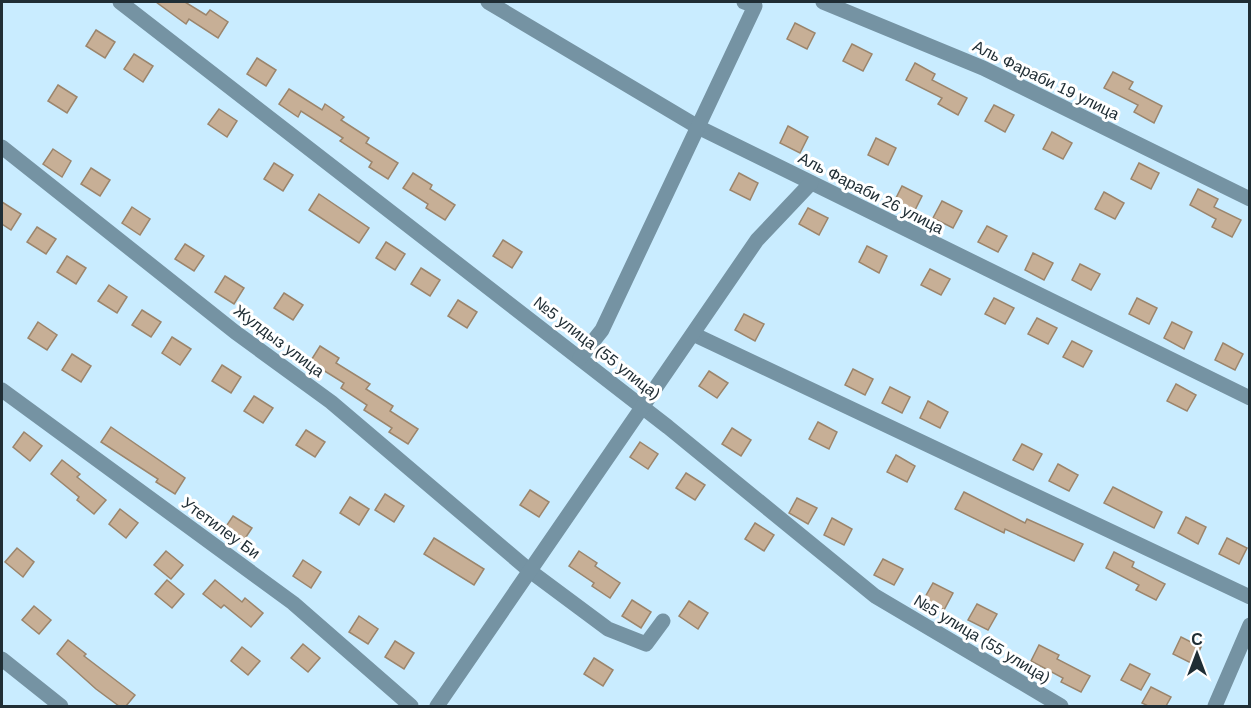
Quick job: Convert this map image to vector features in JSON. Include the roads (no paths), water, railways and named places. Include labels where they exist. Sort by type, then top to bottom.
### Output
[{"type":"street","name":"№5 улица (55 улица)","points":[[120,2],[580,358],[875,596],[1061,706]]},
{"type":"street","name":"Аль Фараби 26 улица","points":[[488,2],[698,127],[1250,398]]},
{"type":"street","name":"Аль Фараби 19 улица","points":[[823,2],[983,68],[1250,199]]},
{"type":"street","points":[[580,358],[602,330],[698,127],[753,3]]},
{"type":"street","name":"Жулдыз улица","points":[[2,147],[235,332],[331,402],[530,571],[608,629],[646,644],[663,621]]},
{"type":"street","points":[[436,706],[757,240],[811,183]]},
{"type":"street","points":[[693,334],[1250,597]]},
{"type":"street","name":"Утетилеу Би","points":[[2,390],[293,603],[411,706]]},
{"type":"street","points":[[1215,706],[1250,625]]},
{"type":"street","points":[[2,659],[61,706]]}]
